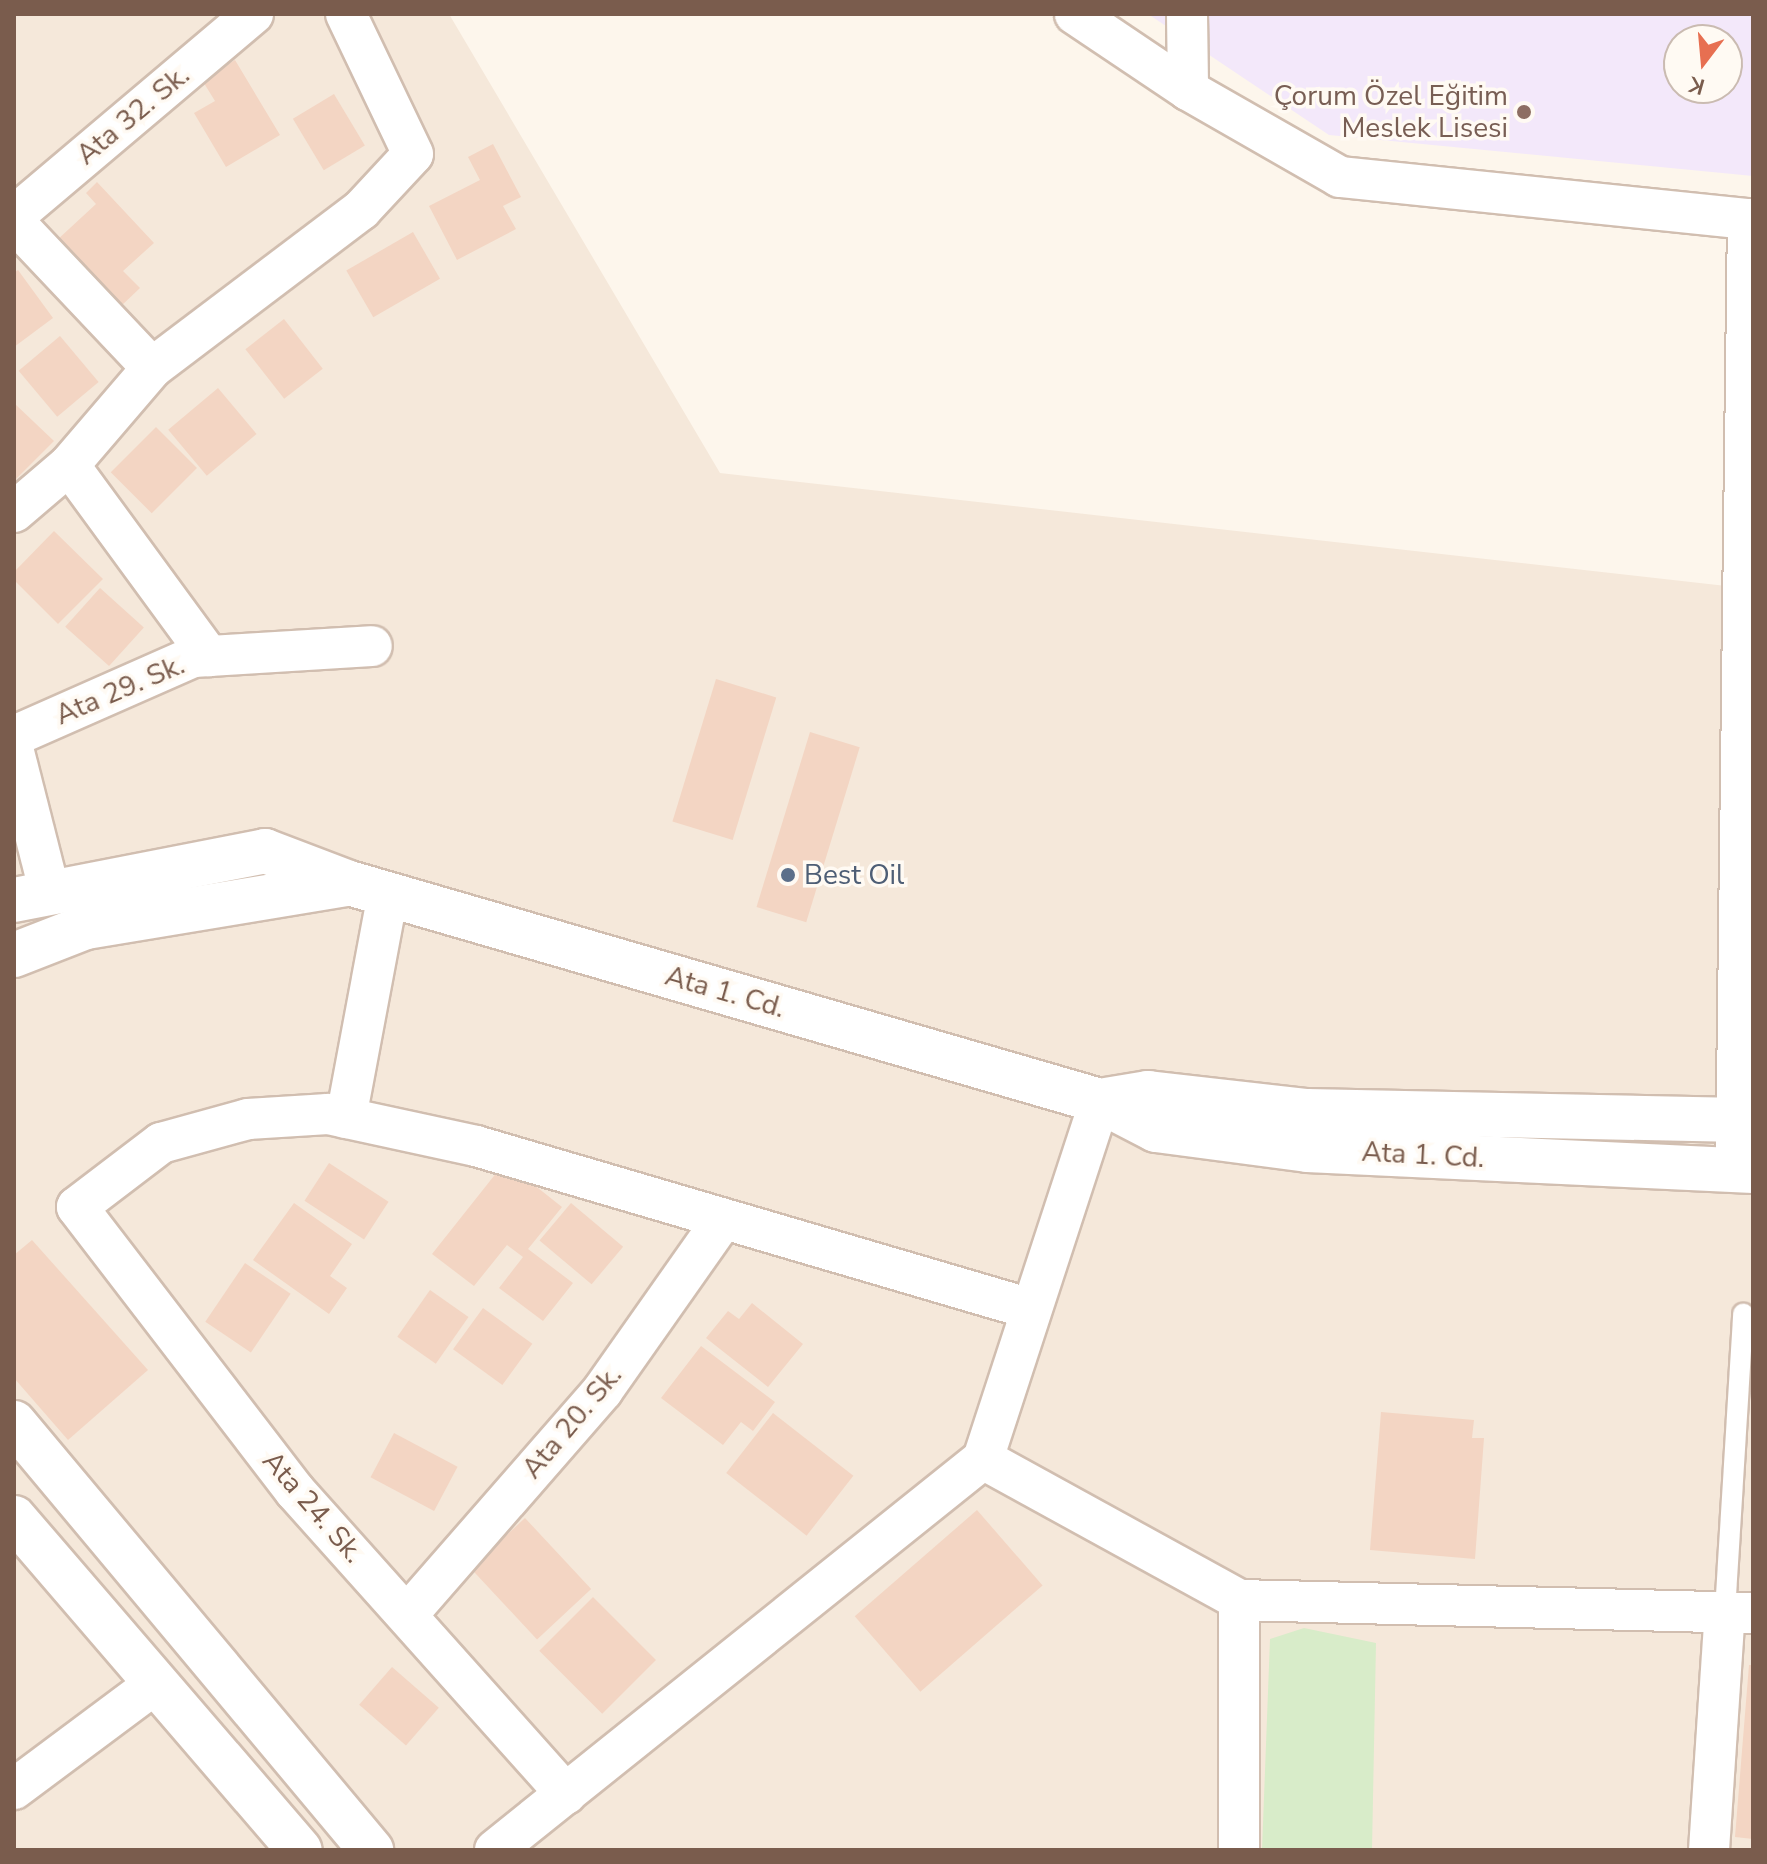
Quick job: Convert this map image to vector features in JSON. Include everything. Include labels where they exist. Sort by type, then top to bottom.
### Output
[{"type":"street","name":"Ata 32. Sk.","points":[[14,216],[253,14]]},
{"type":"street","points":[[14,512],[69,465],[152,368],[361,210],[413,154],[346,14]]},
{"type":"street","points":[[1075,14],[1188,90],[1340,177],[1751,220],[1745,1170]]},
{"type":"street","points":[[1187,14],[1188,90]]},
{"type":"street","points":[[14,222],[152,368]]},
{"type":"street","points":[[69,465],[209,656]]},
{"type":"street","name":"Ata 29. Sk.","points":[[14,736],[193,657],[372,646]]},
{"type":"street","points":[[14,752],[32,896]]},
{"type":"street","name":"Ata 1. Cd.","points":[[32,896],[265,851],[369,888],[1100,1101],[1156,1130],[1308,1150],[1745,1170]]},
{"type":"street","points":[[14,955],[86,927],[369,888],[346,1118],[476,1146],[1031,1309]]},
{"type":"street","name":"Ata 1. Cd.","points":[[1100,1101],[1148,1093],[1307,1111],[1745,1120]]},
{"type":"street","points":[[495,1850],[983,1459],[1100,1101]]},
{"type":"street","name":"Ata 24. Sk.","points":[[346,1118],[328,1114],[248,1119],[161,1143],[77,1207],[295,1491],[566,1794]]},
{"type":"street","name":"Ata 20. Sk.","points":[[407,1615],[603,1390],[723,1219]]},
{"type":"street","points":[[14,1423],[371,1850]]},
{"type":"street","points":[[983,1459],[1239,1600],[1739,1613],[1709,1850]]},
{"type":"street","points":[[14,1518],[300,1850]]},
{"type":"street","points":[[1239,1600],[1239,1850]]},
{"type":"street","points":[[14,1789],[155,1684]]},
{"type":"lane","points":[[1739,1613],[1743,1314]]},
{"type":"shaded area","points":[[14,14],[449,14],[720,473],[1753,589],[1753,1850],[14,1850]]},
{"type":"shaded area","name":"Çorum Özel Eğitim Meslek Lisesi","points":[[1148,14],[1753,14],[1753,176],[1329,135]]},
{"type":"green space","points":[[1304,1628],[1376,1643],[1372,1850],[1262,1850],[1270,1639]]},
{"type":"building","points":[[235,60],[280,135],[226,167],[194,113],[215,101],[202,80]]},
{"type":"building","points":[[334,94],[365,145],[324,170],[293,119]]},
{"type":"building","points":[[493,144],[521,197],[503,206],[516,229],[457,260],[429,206],[480,180],[468,157]]},
{"type":"building","points":[[97,182],[154,243],[123,271],[140,288],[119,308],[56,241],[96,204],[86,193]]},
{"type":"building","points":[[413,232],[440,279],[373,317],[346,270]]},
{"type":"building","points":[[18,270],[53,318],[14,347],[14,273]]},
{"type":"building","points":[[284,319],[323,369],[284,399],[245,349]]},
{"type":"building","points":[[60,336],[99,382],[57,417],[19,371]]},
{"type":"building","points":[[218,388],[257,434],[207,476],[168,430]]},
{"type":"building","points":[[14,403],[54,441],[14,481]]},
{"type":"building","points":[[156,427],[197,468],[152,513],[111,472]]},
{"type":"building","points":[[54,531],[103,579],[58,624],[14,580],[14,572]]},
{"type":"building","points":[[100,588],[144,627],[109,666],[65,627]]},
{"type":"building","points":[[716,679],[776,697],[733,840],[672,821]]},
{"type":"building","points":[[810,732],[860,747],[806,922],[756,907]]},
{"type":"building","points":[[505,1162],[562,1207],[528,1249],[573,1283],[543,1321],[499,1288],[523,1257],[507,1245],[474,1286],[432,1254]]},
{"type":"building","points":[[329,1163],[389,1202],[364,1239],[304,1201]]},
{"type":"building","points":[[294,1203],[352,1244],[330,1276],[347,1288],[329,1314],[253,1260]]},
{"type":"building","points":[[571,1203],[623,1247],[592,1284],[540,1241]]},
{"type":"building","points":[[32,1240],[148,1370],[68,1440],[14,1378],[14,1255]]},
{"type":"building","points":[[245,1263],[291,1294],[251,1353],[205,1322]]},
{"type":"building","points":[[430,1290],[469,1317],[436,1364],[397,1337]]},
{"type":"building","points":[[752,1303],[803,1344],[768,1387],[706,1338],[728,1311],[739,1319]]},
{"type":"building","points":[[483,1308],[532,1344],[502,1385],[453,1349]]},
{"type":"building","points":[[701,1346],[775,1402],[753,1431],[741,1422],[723,1445],[661,1398]]},
{"type":"building","points":[[1381,1412],[1474,1420],[1472,1438],[1484,1438],[1475,1559],[1370,1550]]},
{"type":"building","points":[[773,1413],[853,1476],[807,1536],[726,1473]]},
{"type":"building","points":[[394,1433],[458,1467],[434,1511],[371,1477]]},
{"type":"building","points":[[977,1510],[1043,1585],[920,1692],[855,1616]]},
{"type":"building","points":[[525,1518],[591,1589],[537,1639],[471,1568]]},
{"type":"building","points":[[593,1597],[656,1660],[602,1714],[539,1651]]},
{"type":"building","points":[[1749,1665],[1753,1665],[1753,1839],[1735,1837]]},
{"type":"building","points":[[392,1667],[439,1708],[406,1745],[359,1705]]},
{"type":"place","name":"Çorum Özel Eğitim Meslek Lisesi","points":[[1524,112]]},
{"type":"place","name":"Best Oil","points":[[788,875]]}]
